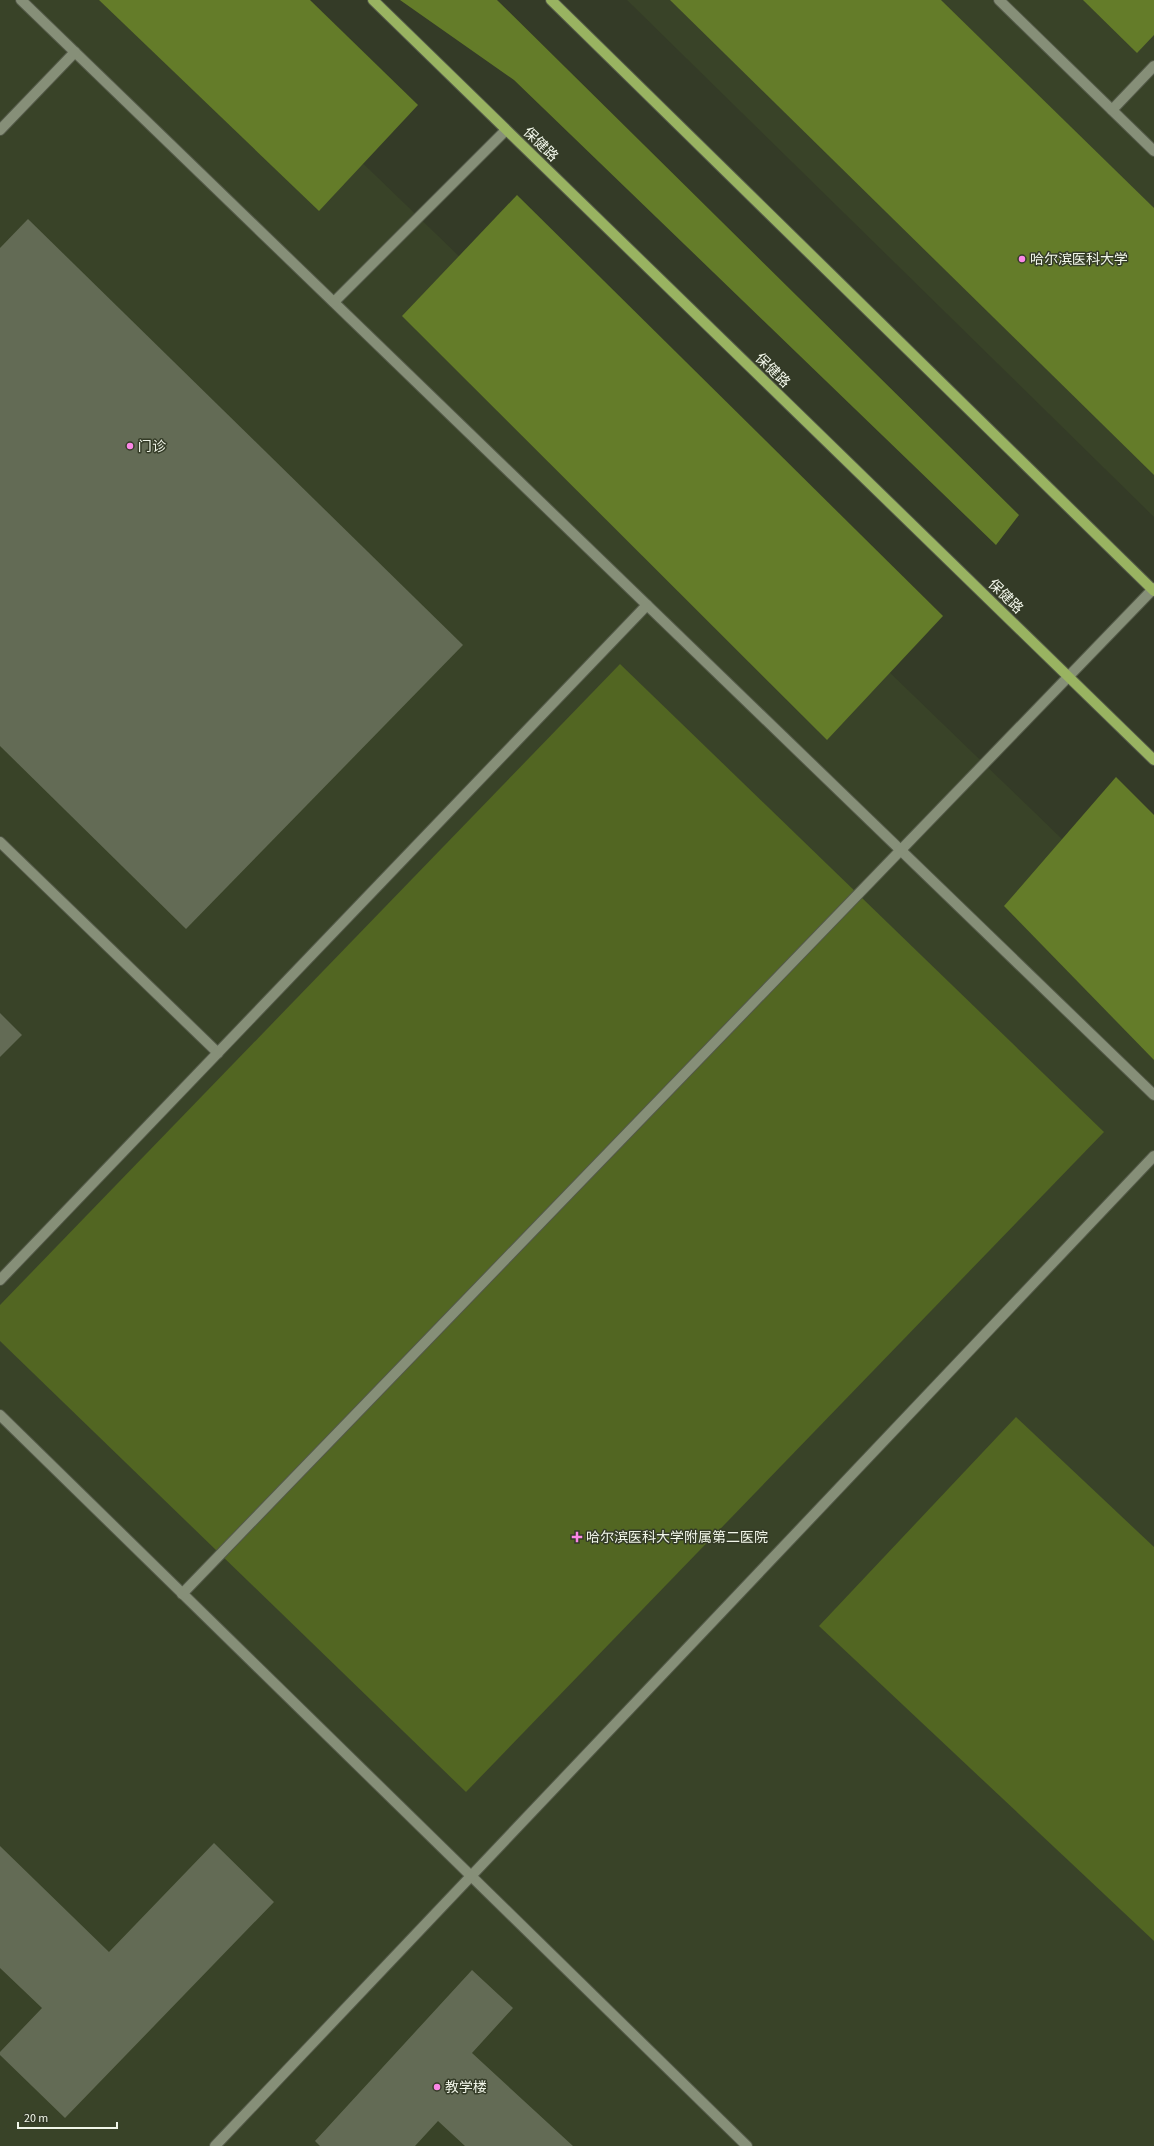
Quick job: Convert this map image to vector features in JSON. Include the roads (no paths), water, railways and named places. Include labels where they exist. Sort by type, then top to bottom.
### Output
[{"type":"main road","name":"保健路","points":[[373,0],[1154,760]]},
{"type":"main road","points":[[551,0],[1154,590]]},
{"type":"street","points":[[21,0],[1154,1094]]},
{"type":"street","points":[[999,0],[1154,151]]},
{"type":"street","points":[[0,130],[75,52]]},
{"type":"street","points":[[1112,110],[1154,66]]},
{"type":"street","points":[[334,302],[506,130]]},
{"type":"street","points":[[182,1594],[1068,676],[1154,590]]},
{"type":"street","points":[[0,1280],[648,605]]},
{"type":"street","points":[[0,842],[218,1053]]},
{"type":"street","points":[[215,2146],[1154,1156]]},
{"type":"street","points":[[0,1415],[747,2146]]},
{"type":"place","name":"哈尔滨医科大学","points":[[1022,259]]},
{"type":"place","name":"门诊","points":[[130,446]]},
{"type":"place","name":"哈尔滨医科大学附属第二医院","points":[[577,1537]]},
{"type":"place","name":"教学楼","points":[[437,2087]]}]
